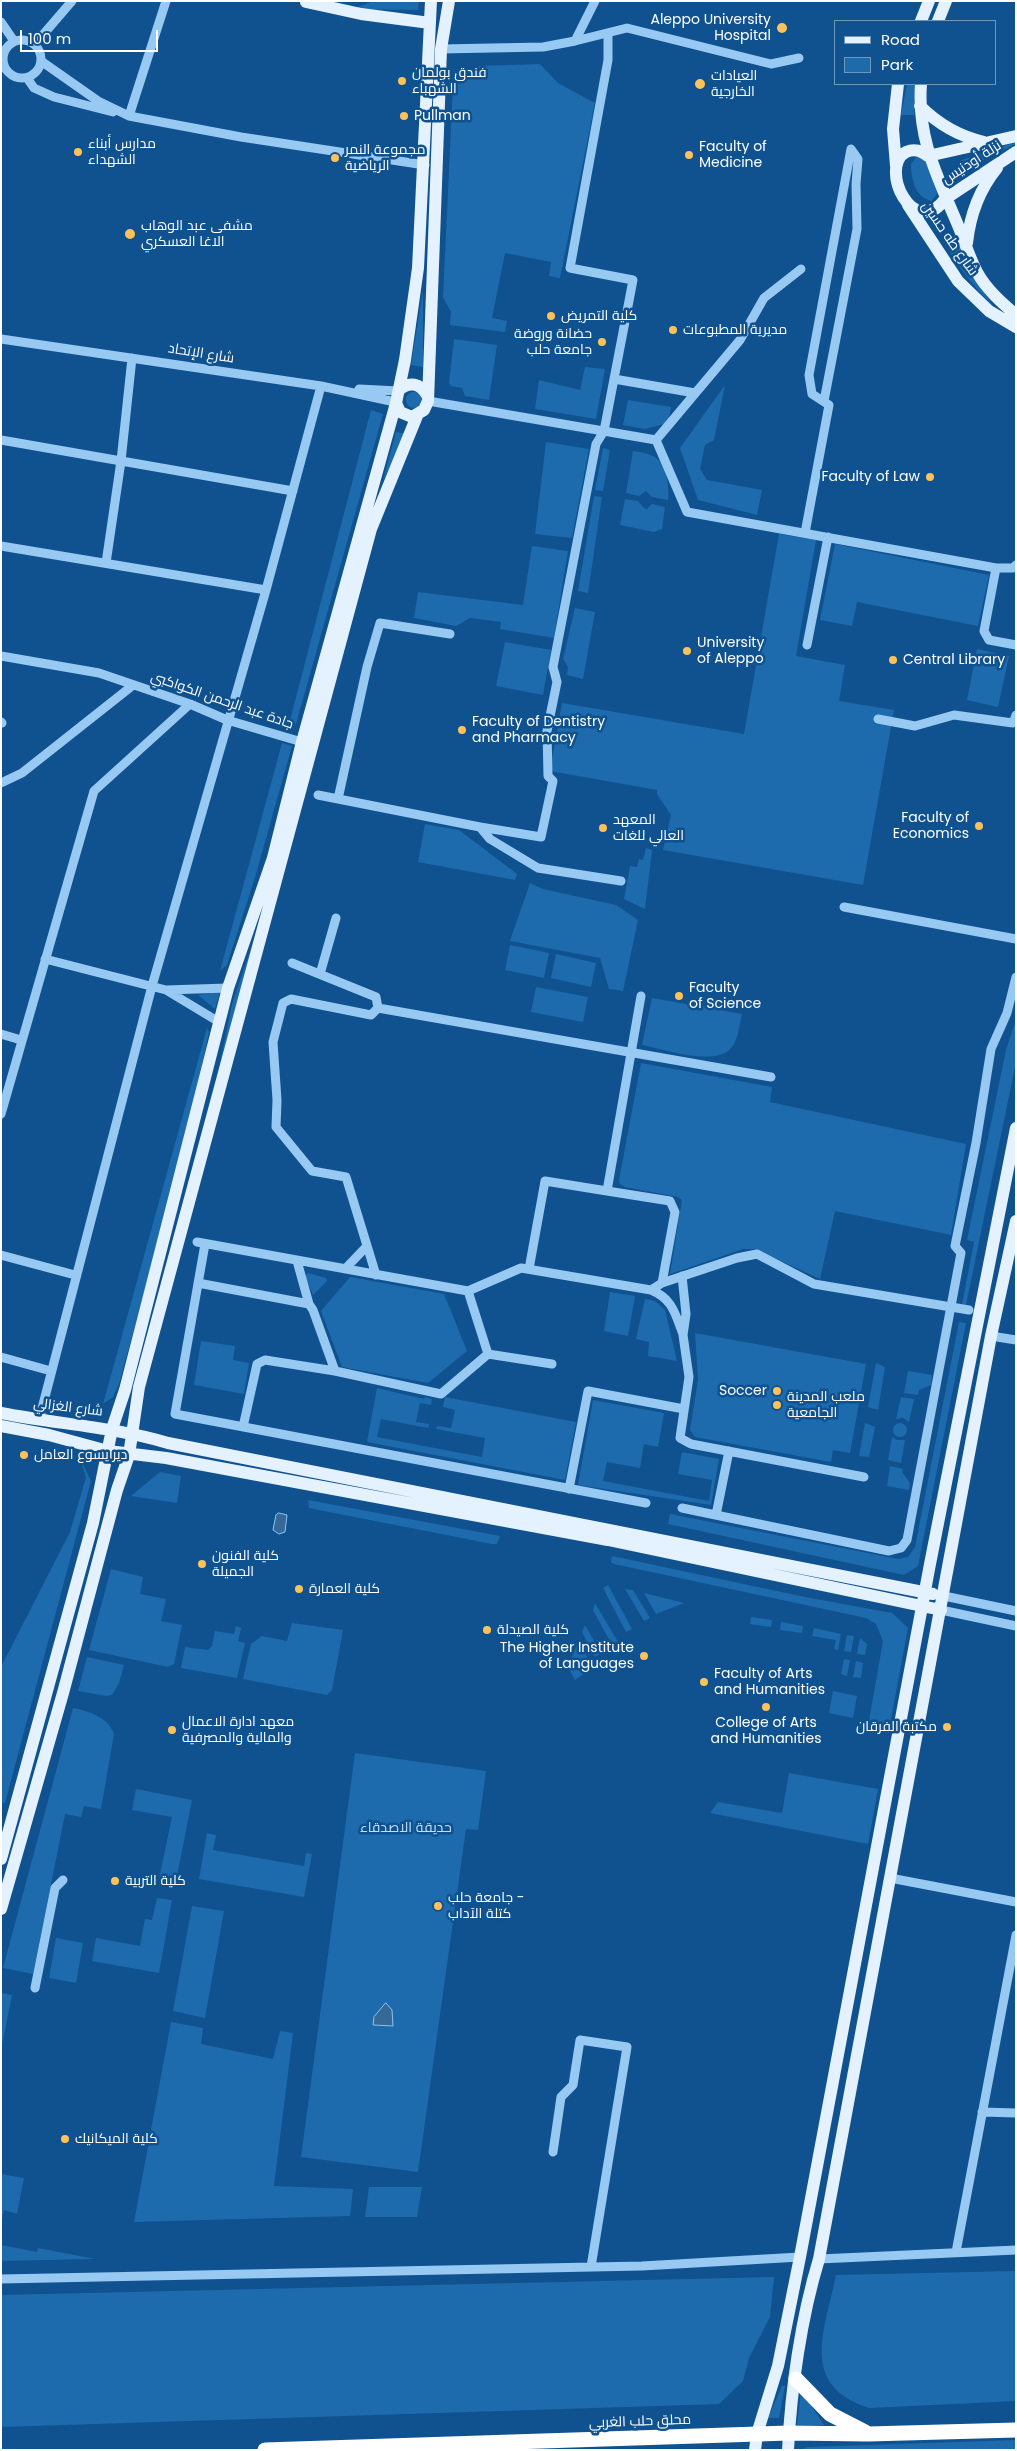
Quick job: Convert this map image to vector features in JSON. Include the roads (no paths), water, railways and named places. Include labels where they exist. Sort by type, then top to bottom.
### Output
[{"type":"highway","points":[[796,2378],[830,2414],[868,2434]]},
{"type":"highway","name":"محلق حلب الغربي","points":[[265,2450],[789,2433],[868,2434],[1016,2430]]},
{"type":"main road","points":[[306,1],[361,14],[430,23]]},
{"type":"main road","points":[[1,1859],[94,1523],[112,1429],[125,1390],[228,988],[273,858],[302,742],[397,396],[418,268],[425,165],[431,1]]},
{"type":"main road","points":[[1,1909],[63,1693],[117,1490],[129,1455],[139,1387],[371,529],[416,416],[424,410],[427,398],[430,364],[431,281],[441,49],[449,1]]},
{"type":"main road","points":[[921,20],[930,1]]},
{"type":"main road","points":[[938,20],[946,1]]},
{"type":"main road","points":[[898,85],[893,129],[896,178],[907,203],[914,209],[922,212],[932,211],[940,206],[945,199]]},
{"type":"main road","points":[[921,85],[920,106],[928,156],[945,199],[978,273],[999,300],[1016,315]]},
{"type":"main road","points":[[920,106],[944,127],[973,140],[989,143]]},
{"type":"main road","points":[[896,168],[898,160],[904,153],[912,150],[921,151],[928,156],[1016,136]]},
{"type":"main road","points":[[967,246],[972,212],[978,197],[990,176],[1011,154]]},
{"type":"main road","name":"نزلة أودنيس","points":[[945,199],[1011,154]]},
{"type":"main road","name":"شارع طه حسين","points":[[907,203],[958,281],[989,312],[1016,327]]},
{"type":"main road","points":[[397,396],[409,384],[414,384],[420,386],[427,398]]},
{"type":"main road","points":[[397,396],[403,415],[416,416]]},
{"type":"main road","points":[[755,2450],[757,2434],[778,2366],[800,2257],[922,1607],[1016,1128]]},
{"type":"main road","points":[[788,2450],[796,2378],[807,2311],[819,2259],[991,1336],[1016,1221]]},
{"type":"main road","points":[[991,1254],[1009,1257]]},
{"type":"main road","name":"شارع الغزالي","points":[[1,1413],[38,1420],[132,1432],[178,1445],[944,1596]]},
{"type":"main road","name":"شارع الغزالي","points":[[1,1426],[49,1435],[129,1455],[166,1458],[608,1540],[941,1610]]},
{"type":"street","points":[[35,44],[72,1]]},
{"type":"street","points":[[126,115],[166,1]]},
{"type":"street","points":[[575,41],[595,1]]},
{"type":"street","points":[[1,22],[14,41]]},
{"type":"street","points":[[441,49],[543,47],[627,28],[772,64],[799,58]]},
{"type":"street","points":[[318,795],[541,837],[553,781],[548,776],[546,731],[556,682],[553,667],[596,444],[604,431],[633,280],[570,268],[608,60],[608,33]]},
{"type":"street","points":[[25,39],[35,44],[41,55],[37,71],[27,78],[6,74],[2,63],[6,48],[14,41],[25,39]]},
{"type":"street","points":[[41,61],[98,101],[126,115]]},
{"type":"street","points":[[27,78],[34,88],[54,97],[96,109],[241,137],[425,165]]},
{"type":"street","points":[[805,533],[830,405],[812,394],[809,375],[851,149],[858,159],[856,184],[857,229],[824,401]]},
{"type":"street","points":[[656,440],[740,340],[764,298],[801,269]]},
{"type":"street","name":"شارع الإتحاد","points":[[1,339],[343,390],[371,389],[397,396]]},
{"type":"street","points":[[106,563],[121,461],[132,358]]},
{"type":"street","points":[[614,379],[695,393]]},
{"type":"street","points":[[38,1420],[152,986],[227,720],[266,590],[321,386]]},
{"type":"street","points":[[427,398],[656,440]]},
{"type":"street","points":[[1,440],[293,491]]},
{"type":"street","points":[[656,440],[687,512],[996,568],[1012,568],[1016,565]]},
{"type":"street","points":[[807,645],[828,538]]},
{"type":"street","points":[[1,546],[266,590]]},
{"type":"street","points":[[996,568],[984,631],[989,640],[1016,645]]},
{"type":"street","points":[[338,799],[367,667],[380,623],[450,634]]},
{"type":"street","name":"جادة عبد الرحمن الكواكبي","points":[[1,656],[99,672],[132,686],[190,704],[227,720],[302,742]]},
{"type":"street","name":"جادة عبد الرحمن الكواكبي","points":[[1,783],[22,773],[132,686]]},
{"type":"street","points":[[1,1114],[94,791],[190,704]]},
{"type":"street","points":[[878,719],[915,726],[954,714],[1013,723],[1016,714]]},
{"type":"street","points":[[480,827],[490,839],[538,868],[621,881]]},
{"type":"street","points":[[844,906],[1016,939]]},
{"type":"street","points":[[320,974],[336,918]]},
{"type":"street","points":[[45,960],[166,990],[219,1022]]},
{"type":"street","points":[[292,963],[376,996],[378,1008]]},
{"type":"street","points":[[682,1508],[889,1551],[902,1548],[907,1540],[961,1252],[955,1246],[976,1143],[991,1049],[1007,1013],[1016,977]]},
{"type":"street","points":[[166,990],[228,988]]},
{"type":"street","points":[[607,1191],[641,996]]},
{"type":"street","points":[[376,1275],[346,1177],[312,1171],[276,1127],[277,1100],[273,1042],[283,1003],[292,999],[371,1015],[378,1008]]},
{"type":"street","points":[[378,1008],[771,1077]]},
{"type":"street","points":[[1,1034],[21,1040]]},
{"type":"street","points":[[529,1269],[545,1181],[670,1201],[676,1212],[662,1283]]},
{"type":"street","points":[[646,1503],[175,1414],[198,1283],[201,1243],[468,1292],[522,1268],[651,1290],[662,1295],[670,1303],[683,1335],[689,1377],[680,1438],[691,1444],[864,1476]]},
{"type":"street","points":[[345,1270],[367,1246]]},
{"type":"street","points":[[651,1290],[662,1283],[682,1276],[757,1254],[814,1284],[969,1310]]},
{"type":"street","points":[[1,1255],[76,1275]]},
{"type":"street","points":[[297,1261],[309,1304],[314,1310],[335,1371]]},
{"type":"street","points":[[682,1276],[686,1314],[683,1335]]},
{"type":"street","points":[[198,1283],[309,1304]]},
{"type":"street","points":[[468,1292],[488,1354]]},
{"type":"street","points":[[991,1336],[1016,1340]]},
{"type":"street","points":[[243,1427],[257,1364],[265,1360],[335,1371],[441,1394],[488,1354],[552,1364]]},
{"type":"street","points":[[1,1357],[51,1370]]},
{"type":"street","points":[[568,1489],[588,1391],[684,1410]]},
{"type":"street","points":[[716,1515],[729,1451]]},
{"type":"street","points":[[944,1596],[1016,1611]]},
{"type":"street","points":[[941,1610],[1016,1626]]},
{"type":"street","points":[[890,1878],[1016,1902]]},
{"type":"street","points":[[35,1988],[55,1888],[63,1880]]},
{"type":"street","points":[[956,2252],[1016,1935]]},
{"type":"street","points":[[553,2152],[561,2097],[573,2084],[580,2040],[627,2047],[591,2267]]},
{"type":"street","points":[[982,2112],[1016,2113]]},
{"type":"street","points":[[819,2259],[1016,2250]]},
{"type":"street","points":[[1,2279],[591,2267],[800,2257]]},
{"type":"place","name":"Aleppo University Hospital","points":[[782,28]]},
{"type":"place","name":"فندق بولمان الشهباء","points":[[402,81]]},
{"type":"place","name":"العيادات الخارجية","points":[[700,84]]},
{"type":"place","name":"Pullman","points":[[404,116]]},
{"type":"place","name":"مدارس أبناء الشهداء","points":[[78,152]]},
{"type":"place","name":"Faculty of Medicine","points":[[689,155]]},
{"type":"place","name":"مجموعة النمر الرياضية","points":[[335,158]]},
{"type":"place","name":"مشفى عبد الوهاب الاغا العسكري","points":[[130,234]]},
{"type":"place","name":"كلية التمريض","points":[[551,316]]},
{"type":"place","name":"مديرية المطبوعات","points":[[673,330]]},
{"type":"place","name":"حضانة وروضة جامعة حلب","points":[[602,342]]},
{"type":"place","name":"Faculty of Law","points":[[930,477]]},
{"type":"place","name":"University of Aleppo","points":[[687,651]]},
{"type":"place","name":"Central Library","points":[[893,660]]},
{"type":"place","name":"Faculty of Dentistry and Pharmacy","points":[[462,730]]},
{"type":"place","name":"Faculty of Economics","points":[[979,826]]},
{"type":"place","name":"المعهد العالي للغات","points":[[603,828]]},
{"type":"place","name":"Faculty of Science","points":[[679,996]]},
{"type":"place","name":"Soccer","points":[[777,1391]]},
{"type":"place","name":"ملعب المدينة الجامعية","points":[[777,1405]]},
{"type":"place","name":"دير يسوع العامل","points":[[24,1455]]},
{"type":"place","name":"كلية الفنون الجميلة","points":[[202,1564]]},
{"type":"place","name":"كلية العمارة","points":[[299,1589]]},
{"type":"place","name":"كلية الصيدلة","points":[[487,1630]]},
{"type":"place","name":"The Higher Institute of Languages","points":[[644,1656]]},
{"type":"place","name":"Faculty of Arts and Humanities","points":[[704,1682]]},
{"type":"place","name":"College of Arts and Humanities","points":[[766,1707]]},
{"type":"place","name":"مكتبة الفرقان","points":[[947,1727]]},
{"type":"place","name":"معهد ادارة الاعمال والمالية والمصرفية","points":[[172,1730]]},
{"type":"place","name":"كلية التربية","points":[[115,1881]]},
{"type":"place","name":"جامعة حلب - كتلة الآداب","points":[[438,1906]]},
{"type":"place","name":"كلية الميكانيك","points":[[65,2139]]},
{"type":"park label","name":"حديقة الاصدقاء","points":[[406,1828]]}]
